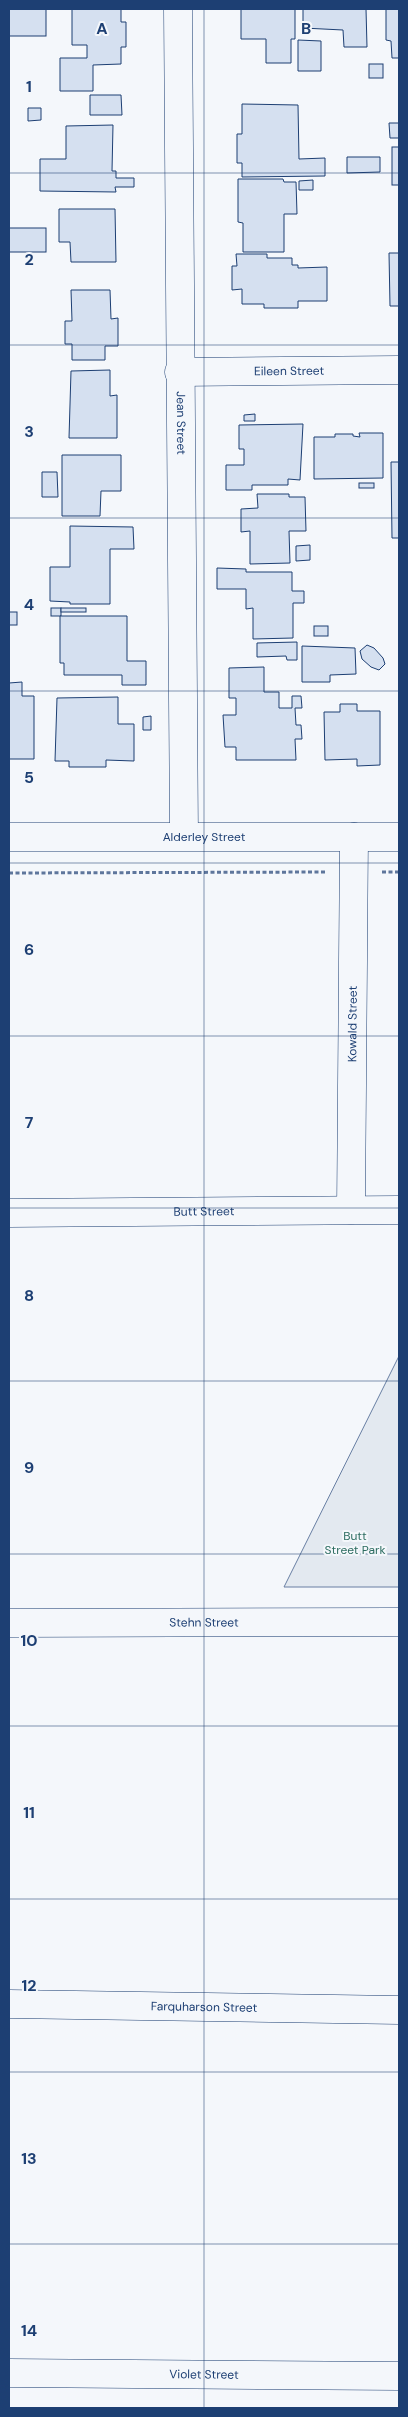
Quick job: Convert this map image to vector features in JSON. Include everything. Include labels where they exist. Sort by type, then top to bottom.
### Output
[{"type":"street","name":"Jean Street","points":[[178,9],[184,836]]},
{"type":"street","name":"Eileen Street","points":[[180,372],[399,370]]},
{"type":"street","name":"Alderley Street","points":[[9,837],[399,836]]},
{"type":"street","name":"Kowald Street","points":[[351,1210],[354,837]]},
{"type":"street","name":"Butt Street","points":[[9,1213],[399,1210]]},
{"type":"street","name":"Stehn Street","points":[[9,1623],[399,1622]]},
{"type":"street","name":"Farquharson Street","points":[[9,2004],[399,2010]]},
{"type":"street","name":"Violet Street","points":[[9,2373],[399,2376]]},
{"type":"path","points":[[9,873],[353,871]]},
{"type":"green space","name":"Butt Street Park","points":[[399,1356],[399,1587],[284,1587]]},
{"type":"building","points":[[9,9],[46,9],[46,36],[9,36]]},
{"type":"building","points":[[72,9],[121,9],[121,22],[126,22],[126,47],[121,47],[121,64],[93,65],[93,91],[60,91],[60,58],[87,58],[87,45],[72,45]]},
{"type":"building","points":[[241,9],[295,9],[295,39],[291,39],[291,63],[266,63],[266,39],[241,39]]},
{"type":"building","points":[[303,9],[366,9],[367,47],[344,47],[343,30],[303,28]]},
{"type":"building","points":[[386,9],[399,9],[399,58],[392,58],[391,41],[386,40]]},
{"type":"building","points":[[298,40],[321,41],[321,71],[298,71]]},
{"type":"building","points":[[369,64],[383,64],[383,78],[369,78]]},
{"type":"building","points":[[90,95],[121,95],[122,115],[90,115]]},
{"type":"building","points":[[242,104],[298,105],[299,159],[325,158],[325,176],[242,177],[242,163],[237,163],[237,134],[242,134]]},
{"type":"building","points":[[28,108],[41,108],[41,120],[28,121]]},
{"type":"building","points":[[389,123],[399,123],[399,138],[390,138]]},
{"type":"building","points":[[113,125],[112,171],[116,171],[116,178],[134,178],[134,187],[115,187],[116,192],[40,191],[40,159],[66,159],[66,126]]},
{"type":"building","points":[[392,147],[399,147],[399,185],[392,185]]},
{"type":"building","points":[[347,157],[380,157],[380,172],[347,173]]},
{"type":"building","points":[[238,179],[283,179],[284,182],[296,182],[297,214],[284,214],[284,252],[243,252],[243,223],[238,222]]},
{"type":"building","points":[[313,180],[313,190],[299,190],[299,181]]},
{"type":"building","points":[[59,209],[115,209],[116,262],[71,262],[70,242],[59,242]]},
{"type":"building","points":[[9,228],[46,228],[46,252],[9,252]]},
{"type":"building","points":[[389,253],[399,253],[399,306],[390,306]]},
{"type":"building","points":[[236,254],[267,254],[267,258],[292,258],[292,265],[298,265],[298,268],[327,267],[327,301],[298,301],[298,308],[264,308],[264,304],[242,304],[242,289],[232,290],[232,266],[237,266]]},
{"type":"building","points":[[71,290],[110,290],[111,319],[118,318],[118,346],[105,346],[105,360],[72,360],[72,344],[65,344],[65,321],[72,321]]},
{"type":"building","points":[[110,370],[110,396],[117,395],[117,438],[69,438],[71,371]]},
{"type":"building","points":[[255,414],[255,421],[244,421],[244,415]]},
{"type":"building","points":[[303,424],[300,480],[288,479],[288,485],[252,485],[252,490],[226,490],[226,465],[244,465],[244,449],[239,449],[239,425]]},
{"type":"building","points":[[359,433],[383,433],[383,478],[314,479],[314,437],[335,437],[335,434],[353,434],[353,436],[360,437]]},
{"type":"building","points":[[62,455],[121,455],[121,491],[101,491],[100,516],[62,516]]},
{"type":"building","points":[[391,462],[399,462],[399,538],[392,538]]},
{"type":"building","points":[[42,472],[57,472],[58,497],[42,497]]},
{"type":"building","points":[[359,483],[374,483],[374,488],[359,488]]},
{"type":"building","points":[[257,494],[289,494],[289,497],[305,497],[306,531],[289,531],[290,563],[250,564],[250,531],[241,532],[241,509],[258,508]]},
{"type":"building","points":[[70,526],[133,527],[134,549],[110,549],[110,604],[70,604],[70,602],[50,601],[50,567],[70,567]]},
{"type":"building","points":[[310,545],[310,560],[296,561],[296,546]]},
{"type":"building","points":[[217,568],[246,569],[246,572],[292,572],[292,591],[304,591],[304,603],[293,603],[293,638],[253,639],[253,608],[246,609],[246,589],[217,589]]},
{"type":"building","points":[[51,608],[61,608],[61,616],[51,616]]},
{"type":"building","points":[[61,608],[86,608],[86,612],[61,612]]},
{"type":"building","points":[[9,612],[17,612],[17,625],[9,625]]},
{"type":"building","points":[[60,616],[127,616],[127,661],[146,661],[146,685],[122,685],[122,675],[64,675],[64,663],[60,663]]},
{"type":"building","points":[[314,626],[328,626],[328,636],[314,636]]},
{"type":"building","points":[[297,642],[297,660],[287,660],[286,656],[257,657],[257,643]]},
{"type":"building","points":[[367,645],[374,648],[383,658],[385,664],[379,670],[371,667],[362,659],[360,651]]},
{"type":"building","points":[[302,646],[355,648],[356,674],[330,675],[330,682],[302,682]]},
{"type":"building","points":[[264,667],[264,692],[279,692],[279,708],[292,708],[292,696],[301,696],[302,708],[295,708],[296,725],[301,725],[302,739],[295,739],[296,760],[236,760],[236,747],[225,747],[223,715],[236,715],[236,698],[229,698],[229,668]]},
{"type":"building","points":[[22,682],[22,696],[34,696],[34,759],[9,759],[9,683]]},
{"type":"building","points":[[118,697],[118,724],[134,724],[134,761],[106,760],[106,767],[69,767],[69,761],[55,761],[57,698]]},
{"type":"building","points":[[340,704],[357,704],[357,711],[380,711],[380,765],[357,766],[357,759],[325,760],[324,712],[340,712]]},
{"type":"building","points":[[151,716],[151,730],[143,730],[143,717]]}]
